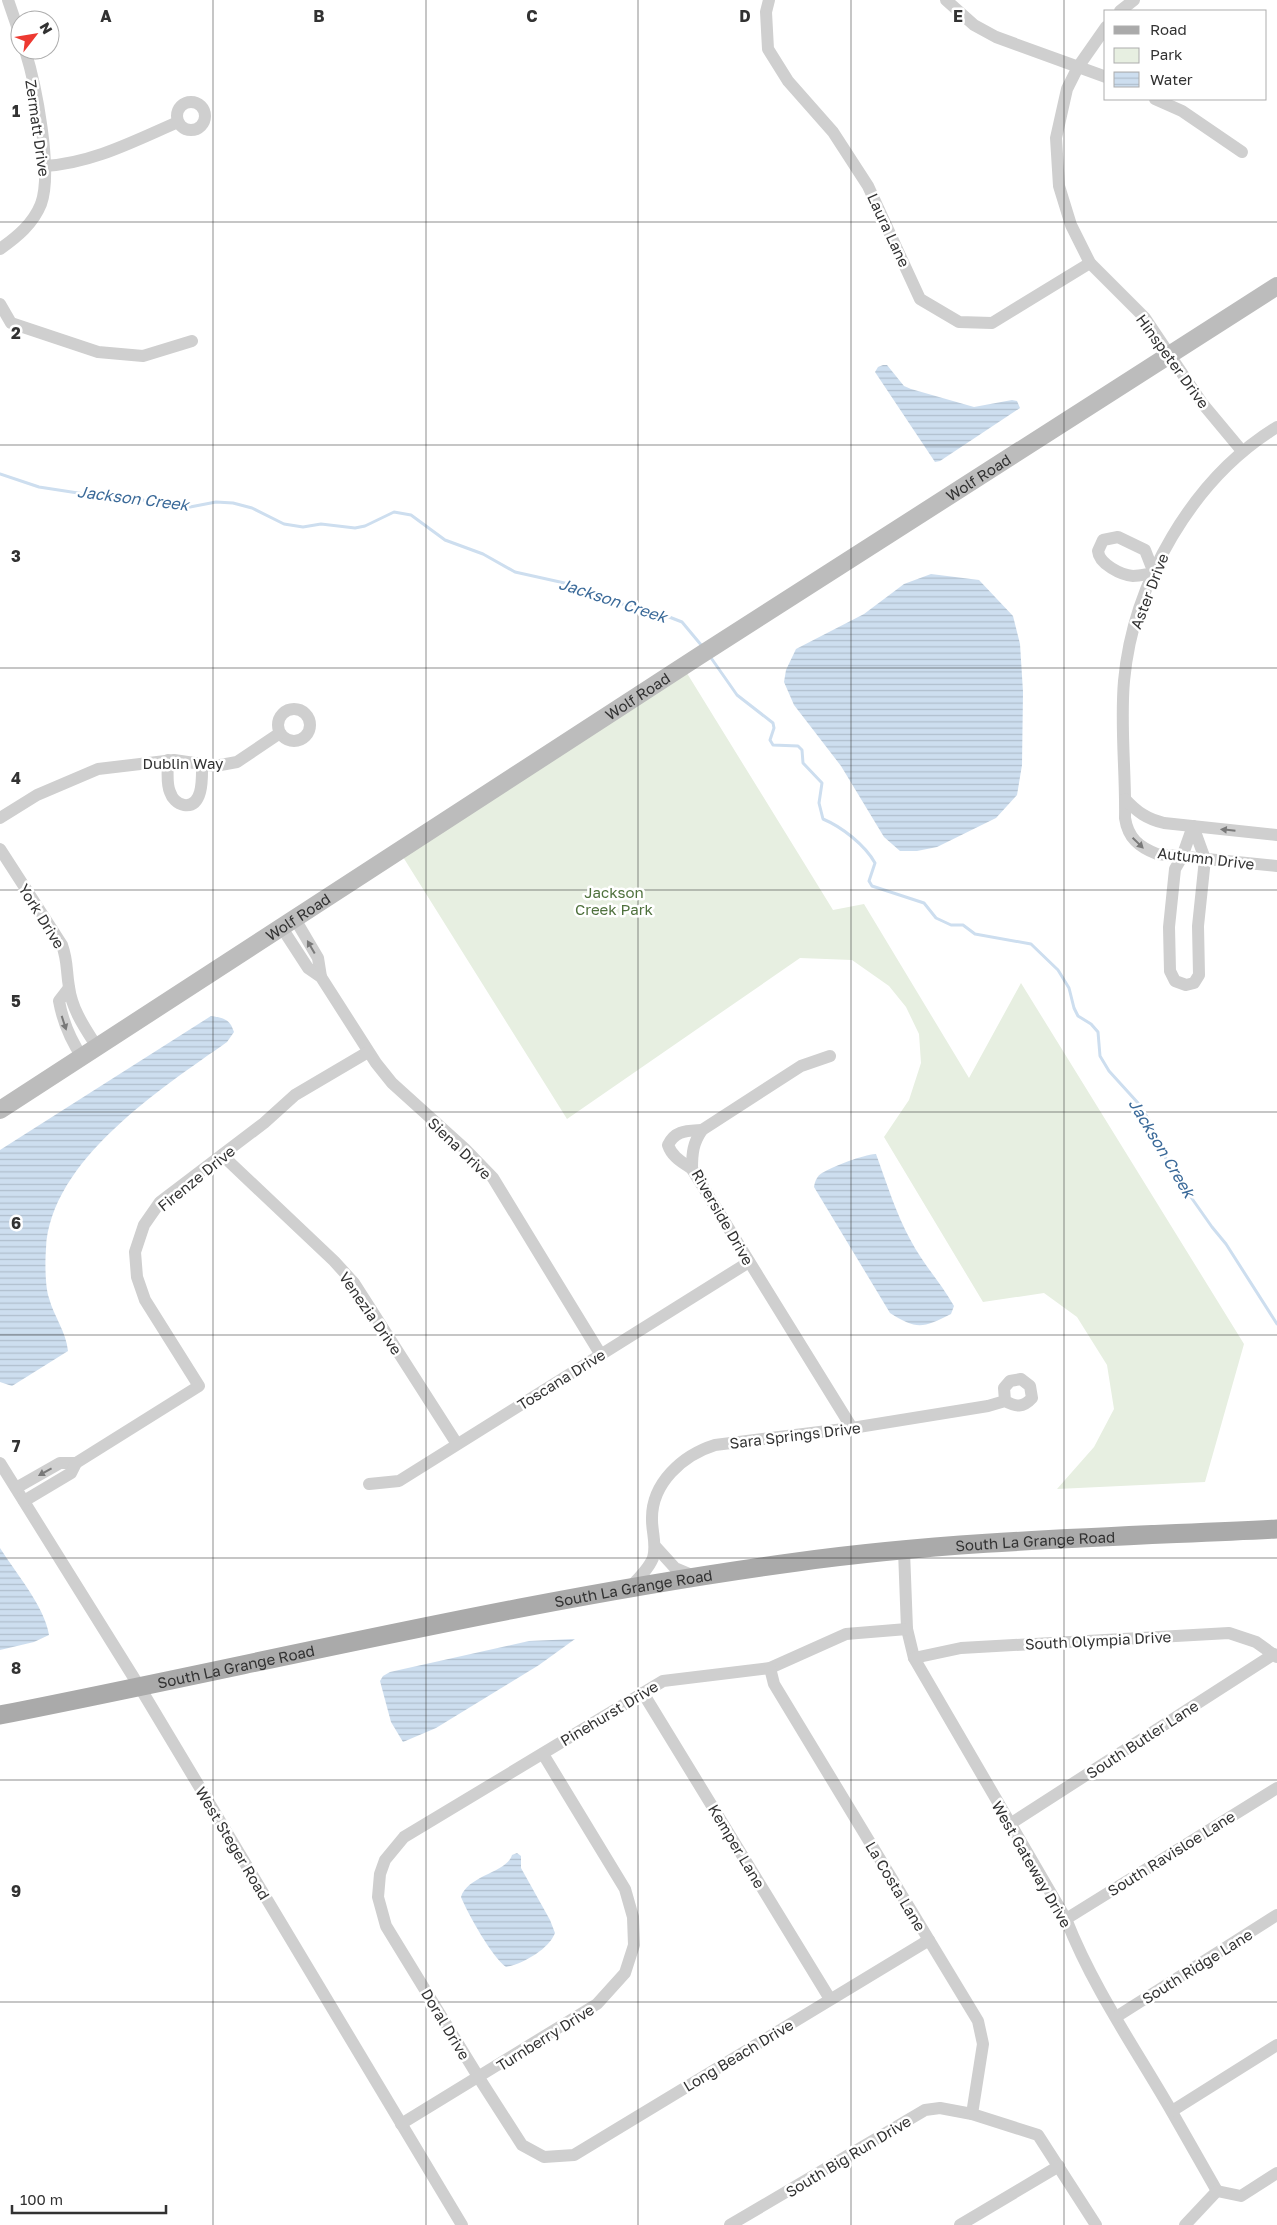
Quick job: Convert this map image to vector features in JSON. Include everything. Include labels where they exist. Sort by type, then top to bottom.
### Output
[{"type":"main road","name":"Wolf Road","points":[[0,1110],[699,656],[1277,286]]},
{"type":"main road","name":"South La Grange Road","points":[[0,1715],[438,1624],[698,1577],[800,1562],[996,1543],[1277,1529]]},
{"type":"street","points":[[946,0],[974,26],[996,37],[1104,76]]},
{"type":"street","points":[[1121,10],[1134,0]]},
{"type":"street","name":"Laura Lane","points":[[764,1],[768,49],[788,81],[833,132],[868,186],[920,298],[959,322],[992,323],[1090,264]]},
{"type":"street","name":"Hinspeter Drive","points":[[1104,30],[1078,67],[1068,89],[1056,138],[1059,186],[1072,226],[1090,264],[1145,318],[1168,355],[1202,403],[1242,451]]},
{"type":"street","name":"Zermatt Drive","points":[[0,249],[23,231],[34,218],[41,204],[45,183],[45,166],[38,108],[27,60]]},
{"type":"street","points":[[1157,100],[1182,111],[1242,152]]},
{"type":"street","points":[[45,166],[66,164],[99,156],[178,122]]},
{"type":"street","points":[[0,304],[11,323],[98,352],[143,356],[192,341]]},
{"type":"street","name":"Aster Drive","points":[[1125,799],[1124,682],[1134,628],[1154,573],[1179,524],[1211,484],[1242,451],[1277,427]]},
{"type":"street","name":"Dublin Way","points":[[0,818],[37,795],[98,769],[168,760],[215,766],[236,762],[280,733]]},
{"type":"street","points":[[168,760],[169,791],[174,799],[182,805],[190,805],[197,800],[200,792],[202,764]]},
{"type":"street","name":"Autumn Drive","points":[[1125,799],[1149,820],[1277,835]]},
{"type":"street","name":"Autumn Drive","points":[[1125,799],[1126,825],[1135,842],[1144,849],[1157,854],[1277,866]]},
{"type":"street","points":[[1193,826],[1204,859],[1198,926],[1199,975],[1194,983],[1186,985],[1180,984],[1172,977],[1169,927],[1175,869],[1182,857],[1193,826]]},
{"type":"street","name":"York Drive","points":[[0,849],[62,945],[68,961],[69,988],[79,1019],[97,1047]]},
{"type":"street","name":"Siena Drive","points":[[289,923],[318,958],[321,977],[368,1052],[392,1082],[465,1149],[492,1178],[601,1355]]},
{"type":"street","name":"York Drive","points":[[69,988],[59,1001],[63,1020],[70,1038],[82,1057]]},
{"type":"street","name":"Firenze Drive","points":[[24,1501],[71,1473],[76,1463],[199,1386],[145,1300],[138,1277],[135,1252],[144,1225],[160,1202],[264,1123],[295,1095],[368,1052]]},
{"type":"street","points":[[692,1169],[678,1160],[670,1151],[668,1145],[671,1137],[680,1132],[702,1130],[801,1066],[830,1056]]},
{"type":"street","name":"Riverside Drive","points":[[702,1130],[695,1140],[692,1154],[692,1169],[852,1428]]},
{"type":"street","name":"Venezia Drive","points":[[222,1155],[334,1261],[354,1283],[457,1444]]},
{"type":"street","name":"Toscana Drive","points":[[369,1484],[399,1480],[749,1262]]},
{"type":"street","name":"Sara Springs Drive","points":[[628,1589],[646,1570],[652,1559],[655,1546],[652,1518],[656,1496],[665,1478],[679,1463],[699,1450],[715,1445],[852,1428],[988,1406],[1005,1401]]},
{"type":"street","name":"West Steger Road","points":[[0,1463],[139,1686],[462,2225]]},
{"type":"street","name":"Firenze Drive","points":[[16,1488],[60,1463],[76,1463]]},
{"type":"street","points":[[655,1546],[675,1568],[698,1577]]},
{"type":"street","name":"West Gateway Drive","points":[[904,1551],[907,1629],[914,1658],[1066,1919],[1081,1956],[1097,1987],[1143,2066],[1172,2110],[1217,2191]]},
{"type":"street","name":"Pinehurst Drive","points":[[380,1874],[385,1860],[404,1837],[663,1681],[770,1668],[846,1634],[907,1629]]},
{"type":"street","name":"South Olympia Drive","points":[[914,1658],[961,1648],[1229,1633],[1256,1642],[1276,1655]]},
{"type":"street","name":"South Butler Lane","points":[[1010,1824],[1276,1655]]},
{"type":"street","name":"La Costa Lane","points":[[770,1668],[774,1684],[978,2020],[983,2044],[972,2114]]},
{"type":"street","name":"Kemper Lane","points":[[643,1693],[830,1999]]},
{"type":"street","name":"Turnberry Drive","points":[[401,2124],[598,2004],[625,1973],[634,1945],[633,1917],[625,1889],[543,1754]]},
{"type":"street","name":"South Ravisloe Lane","points":[[1066,1919],[1277,1788]]},
{"type":"street","name":"Doral Drive","points":[[380,1874],[378,1897],[386,1926],[478,2078],[522,2145],[544,2157]]},
{"type":"street","name":"South Ridge Lane","points":[[1116,2017],[1277,1915]]},
{"type":"street","name":"Long Beach Drive","points":[[544,2157],[574,2156],[929,1940]]},
{"type":"street","points":[[1172,2110],[1277,2045]]},
{"type":"street","name":"South Big Run Drive","points":[[730,2225],[925,2110],[940,2108],[972,2114],[1038,2135],[1096,2225]]},
{"type":"street","points":[[960,2225],[1059,2166]]},
{"type":"street","points":[[1185,2225],[1217,2191],[1241,2196],[1277,2173]]},
{"type":"green space","name":"Jackson Creek Park","points":[[685,670],[833,910],[864,904],[969,1078],[1021,983],[1244,1344],[1205,1482],[1057,1489],[1094,1447],[1114,1409],[1107,1365],[1077,1317],[1044,1293],[983,1302],[884,1137],[909,1100],[921,1063],[919,1034],[906,1007],[889,986],[852,960],[800,958],[567,1119],[403,857]]},
{"type":"water","points":[[887,365],[904,386],[911,389],[974,407],[1012,400],[1017,401],[1020,408],[940,461],[935,462],[875,372],[878,367]]},
{"type":"water","points":[[931,574],[979,580],[1013,616],[1020,644],[1023,692],[1022,765],[1017,795],[996,818],[937,847],[917,851],[900,851],[884,837],[841,766],[794,705],[784,682],[786,670],[796,649],[864,614],[904,584]]},
{"type":"water","points":[[211,1016],[223,1019],[231,1024],[234,1032],[227,1042],[142,1104],[114,1129],[88,1157],[67,1186],[52,1216],[46,1249],[47,1287],[51,1305],[65,1337],[68,1351],[12,1386],[0,1382],[0,1150]]},
{"type":"water","points":[[876,1154],[906,1231],[921,1258],[954,1306],[951,1314],[927,1324],[920,1325],[907,1322],[890,1313],[814,1187],[820,1174],[827,1170]]},
{"type":"water","points":[[0,1548],[36,1601],[49,1635],[34,1642],[0,1650]]},
{"type":"water","points":[[575,1639],[539,1665],[436,1728],[403,1742],[391,1722],[380,1681],[383,1676],[390,1672],[529,1641]]},
{"type":"water","points":[[517,1853],[521,1856],[521,1868],[550,1920],[555,1933],[547,1945],[535,1955],[520,1963],[506,1967],[487,1945],[461,1897],[471,1884],[503,1866],[512,1855]]},
{"type":"waterway","name":"Jackson Creek","points":[[0,474],[39,487],[91,495],[131,496],[155,504],[190,507],[216,502],[233,503],[252,508],[284,524],[303,527],[321,524],[355,528],[365,526],[394,512],[411,515],[445,540],[483,554],[515,572],[569,584],[622,604],[659,613],[682,622],[702,646]]},
{"type":"waterway","name":"Jackson Creek","points":[[709,655],[737,695],[773,723],[774,728],[770,740],[773,745],[798,746],[802,750],[803,763],[822,783],[819,803],[823,819],[852,837],[871,856],[875,863],[869,881],[872,886],[924,903],[936,918],[951,925],[963,925],[975,934],[1031,944],[1058,970],[1069,988],[1078,1016],[1091,1024],[1098,1032],[1100,1056],[1109,1071],[1138,1103],[1149,1120],[1154,1139],[1181,1183],[1226,1244],[1277,1324]]}]
